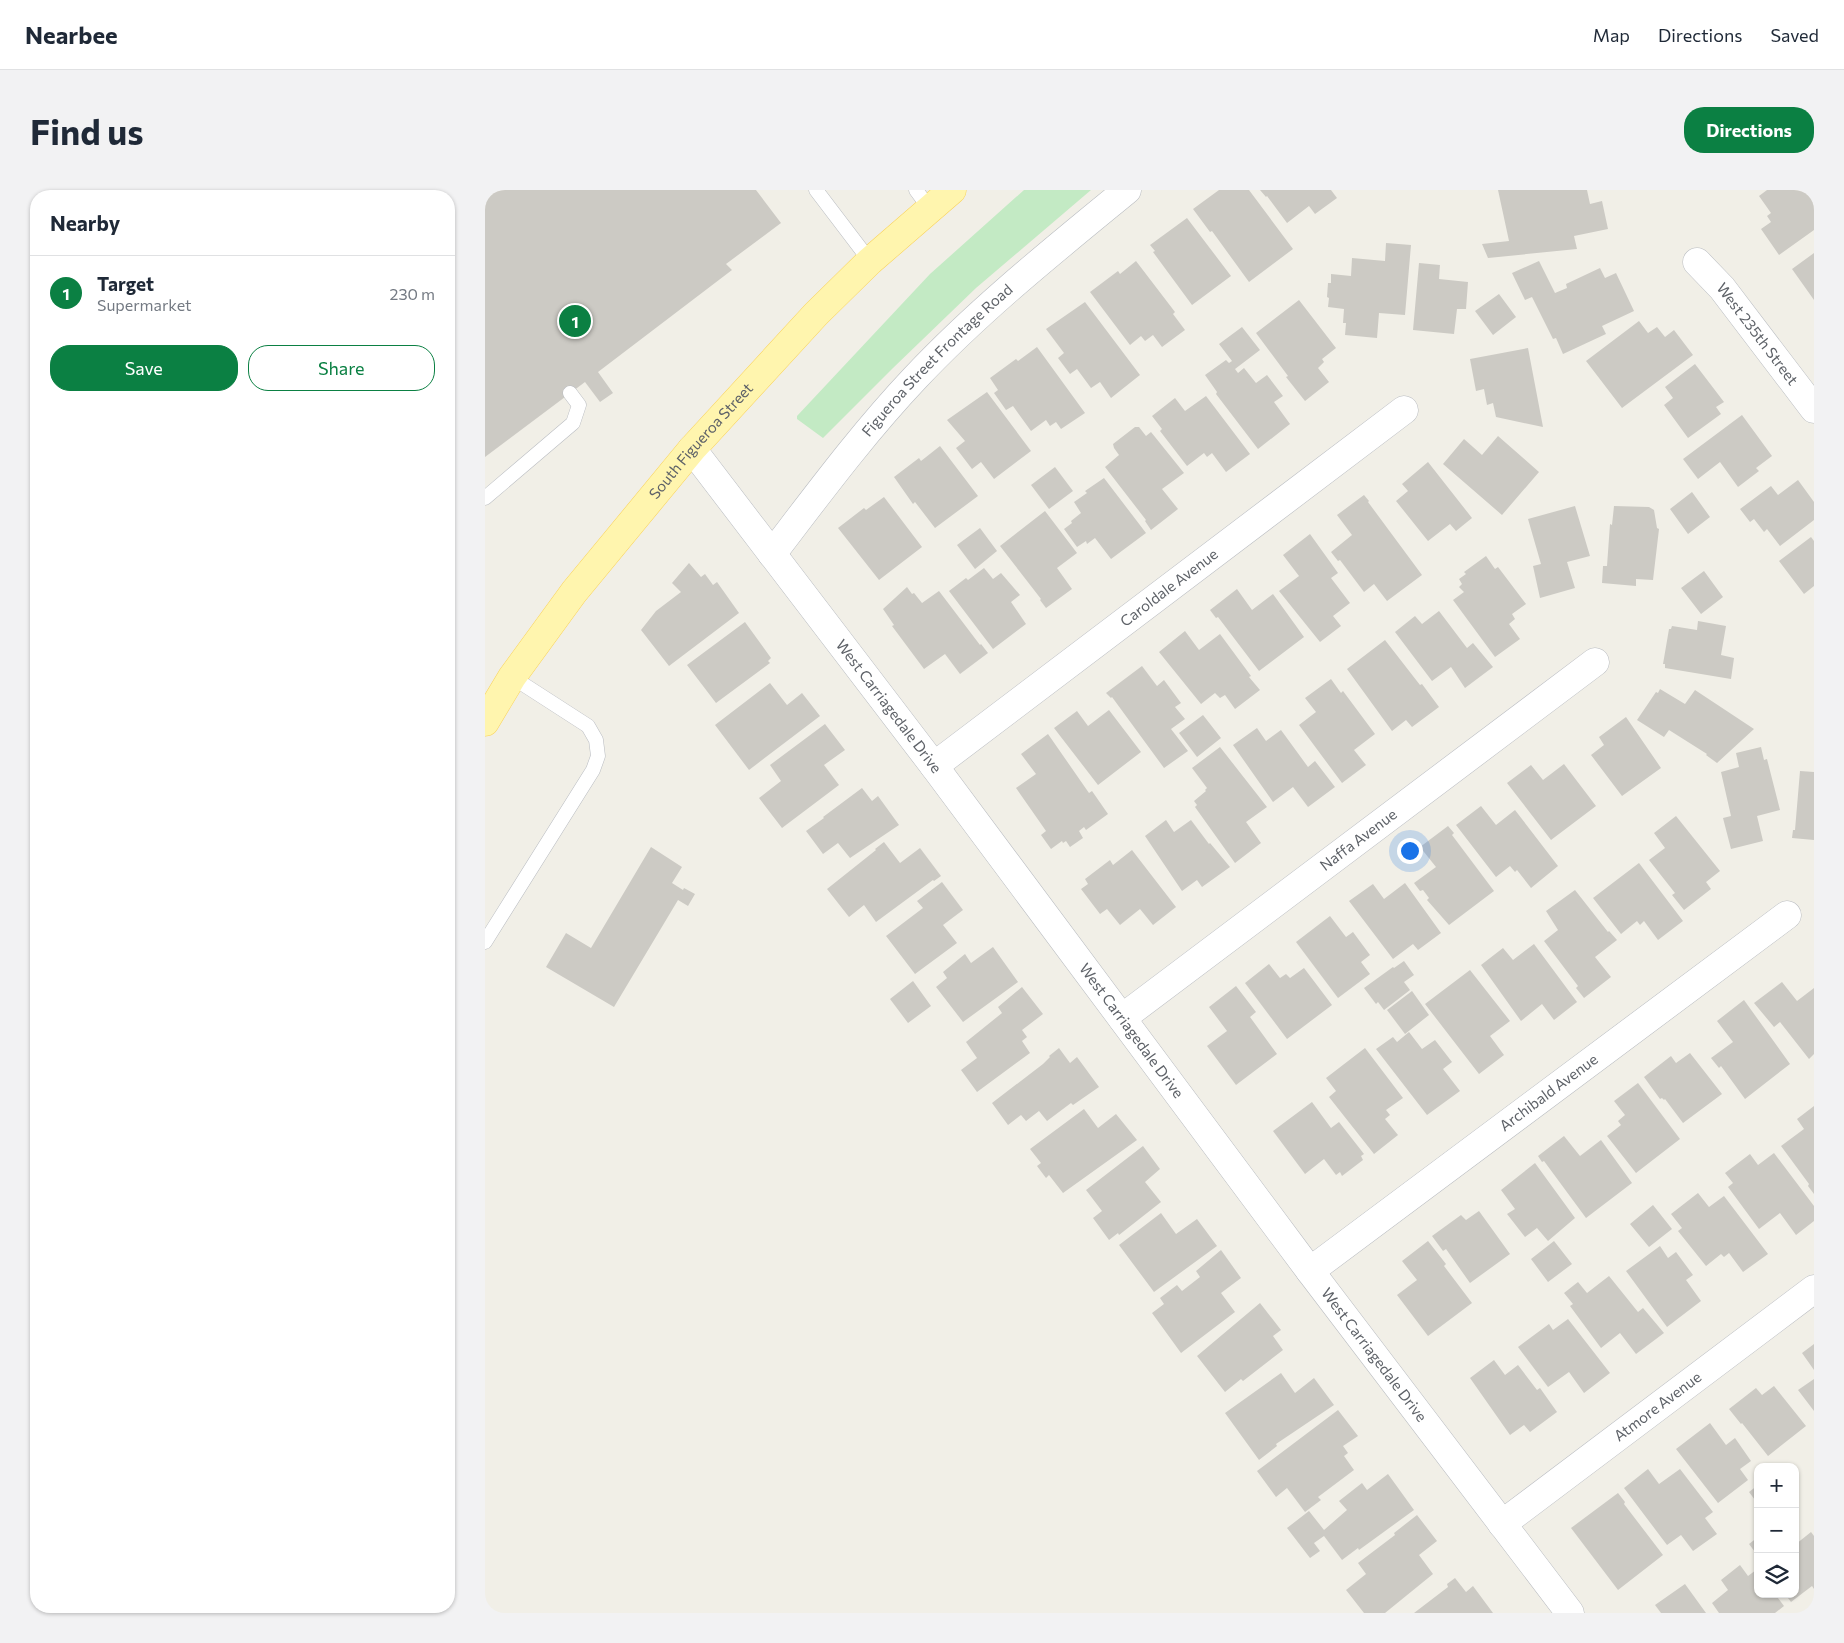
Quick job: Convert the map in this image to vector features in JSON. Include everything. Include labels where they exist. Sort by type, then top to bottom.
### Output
[{"type":"main road","name":"South Figueroa Street","points":[[485,721],[512,677],[574,592],[692,449],[816,314],[870,261],[923,200],[952,190]]},
{"type":"street","name":"Figueroa Street Frontage Road","points":[[772,554],[855,446],[915,378],[984,310],[1127,190]]},
{"type":"street","name":"West 235th Street","points":[[1697,262],[1728,296],[1814,409]]},
{"type":"street","name":"Caroldale Avenue","points":[[934,766],[1404,410]]},
{"type":"street","name":"West Carriagedale Drive","points":[[692,449],[934,766],[1121,1018],[1570,1613]]},
{"type":"street","name":"Naffa Avenue","points":[[1121,1018],[1595,662]]},
{"type":"street","name":"Archibald Avenue","points":[[1311,1271],[1787,915]]},
{"type":"street","name":"Atmore Avenue","points":[[1502,1524],[1814,1289]]},
{"type":"lane","points":[[815,190],[870,261]]},
{"type":"lane","points":[[485,498],[573,423],[579,405],[570,393]]},
{"type":"lane","points":[[485,942],[593,770],[598,756],[596,740],[588,726],[512,677]]},
{"type":"green space","points":[[1024,190],[1091,190],[976,288],[823,438],[797,419],[797,416],[930,274]]},
{"type":"building","points":[[485,190],[756,190],[781,223],[726,264],[732,270],[598,372],[613,393],[600,402],[585,382],[485,457]]},
{"type":"building","points":[[1219,190],[1249,190],[1293,249],[1249,282],[1212,231],[1210,232],[1193,209]]},
{"type":"building","points":[[1260,190],[1331,190],[1337,198],[1315,214],[1309,206],[1287,223],[1267,196]]},
{"type":"building","points":[[1498,190],[1587,190],[1590,204],[1602,201],[1608,229],[1574,236],[1577,249],[1488,258],[1482,244],[1509,241]]},
{"type":"building","points":[[1767,190],[1814,190],[1814,230],[1779,255],[1761,229],[1771,222],[1767,216],[1771,213],[1759,196]]},
{"type":"building","points":[[1187,218],[1231,276],[1192,305],[1153,252],[1155,251],[1150,245]]},
{"type":"building","points":[[1386,243],[1411,245],[1405,315],[1379,313],[1377,338],[1345,335],[1346,323],[1343,323],[1344,309],[1328,307],[1328,283],[1331,283],[1331,274],[1351,276],[1352,258],[1385,261]]},
{"type":"building","points":[[1814,253],[1814,300],[1792,269]]},
{"type":"building","points":[[1136,261],[1175,312],[1173,314],[1185,330],[1162,347],[1153,335],[1145,341],[1141,336],[1130,345],[1090,292],[1118,271],[1120,274]]},
{"type":"building","points":[[1539,261],[1555,293],[1567,288],[1566,284],[1600,268],[1605,278],[1616,273],[1634,311],[1602,326],[1606,334],[1563,354],[1556,338],[1553,339],[1532,297],[1525,300],[1512,273]]},
{"type":"building","points":[[1419,263],[1440,265],[1439,279],[1468,282],[1466,309],[1457,309],[1454,334],[1413,330]]},
{"type":"building","points":[[1499,294],[1516,317],[1493,335],[1475,311]]},
{"type":"building","points":[[1299,300],[1336,348],[1322,359],[1324,362],[1318,368],[1329,382],[1305,401],[1256,333]]},
{"type":"building","points":[[1085,302],[1140,375],[1111,398],[1100,382],[1091,388],[1077,369],[1070,374],[1058,358],[1064,353],[1046,329]]},
{"type":"building","points":[[1639,321],[1648,333],[1657,327],[1665,337],[1674,330],[1693,355],[1622,408],[1586,361]]},
{"type":"building","points":[[1242,327],[1260,350],[1235,369],[1238,373],[1244,368],[1256,383],[1267,375],[1283,396],[1274,402],[1290,424],[1258,449],[1216,394],[1217,392],[1205,375],[1226,360],[1229,363],[1232,361],[1219,344]]},
{"type":"building","points":[[1037,347],[1085,413],[1061,429],[1056,422],[1050,426],[1046,420],[1031,431],[1013,406],[1006,410],[994,393],[998,390],[990,378],[1016,359],[1018,361]]},
{"type":"building","points":[[1528,348],[1543,427],[1496,417],[1493,403],[1487,405],[1484,389],[1476,391],[1470,359]]},
{"type":"building","points":[[1695,364],[1724,402],[1716,407],[1721,414],[1688,438],[1664,405],[1673,398],[1665,387]]},
{"type":"building","points":[[987,392],[1031,451],[994,479],[981,462],[972,469],[956,448],[965,441],[947,420]]},
{"type":"building","points":[[1206,396],[1250,454],[1226,472],[1212,453],[1207,457],[1204,453],[1187,466],[1160,431],[1162,429],[1152,416],[1175,398],[1185,411]]},
{"type":"building","points":[[1742,415],[1772,456],[1756,468],[1759,471],[1738,487],[1720,462],[1698,479],[1683,459]]},
{"type":"building","points":[[1135,427],[1139,427],[1146,436],[1151,432],[1184,473],[1162,489],[1178,509],[1151,530],[1146,520],[1105,467],[1119,455],[1113,444]]},
{"type":"building","points":[[1498,436],[1539,472],[1502,515],[1443,464],[1464,439],[1482,455]]},
{"type":"building","points":[[940,446],[978,496],[935,528],[915,502],[913,504],[894,477],[919,458],[921,461]]},
{"type":"building","points":[[1428,462],[1472,518],[1456,531],[1450,524],[1428,541],[1396,501],[1408,491],[1402,484]]},
{"type":"building","points":[[1055,467],[1073,491],[1049,509],[1031,485]]},
{"type":"building","points":[[1104,478],[1146,533],[1111,559],[1095,538],[1087,544],[1086,541],[1077,547],[1064,529],[1081,513],[1074,502],[1087,493],[1085,491]]},
{"type":"building","points":[[1798,480],[1814,502],[1814,520],[1780,546],[1767,529],[1764,532],[1754,519],[1750,522],[1740,509],[1771,486],[1778,495]]},
{"type":"building","points":[[1692,492],[1710,517],[1688,534],[1670,509]]},
{"type":"building","points":[[1364,495],[1422,575],[1387,601],[1374,584],[1364,592],[1340,560],[1338,561],[1331,552],[1352,535],[1337,515]]},
{"type":"building","points":[[884,497],[922,547],[879,580],[838,528],[864,508],[866,510]]},
{"type":"building","points":[[1575,506],[1590,556],[1567,562],[1575,588],[1540,598],[1533,566],[1541,564],[1528,519]]},
{"type":"building","points":[[1614,506],[1649,507],[1654,510],[1657,528],[1659,529],[1653,580],[1636,579],[1636,586],[1602,583],[1603,566],[1607,566],[1610,524],[1612,525]]},
{"type":"building","points":[[1045,511],[1077,553],[1057,568],[1072,589],[1046,608],[1000,546]]},
{"type":"building","points":[[980,528],[997,551],[975,569],[957,545]]},
{"type":"building","points":[[1310,534],[1338,573],[1331,578],[1350,603],[1333,616],[1341,626],[1320,642],[1279,591],[1299,576],[1283,555]]},
{"type":"building","points":[[1811,537],[1814,541],[1814,586],[1804,594],[1779,561]]},
{"type":"building","points":[[1486,556],[1495,569],[1498,567],[1526,604],[1512,614],[1515,619],[1509,624],[1520,639],[1495,657],[1453,600],[1464,592],[1459,587],[1462,584],[1459,579],[1466,574],[1464,572]]},
{"type":"building","points":[[689,563],[701,577],[705,574],[713,585],[717,582],[739,613],[669,666],[641,630],[656,611],[681,592],[672,583]]},
{"type":"building","points":[[984,568],[993,579],[1001,573],[1020,595],[1011,602],[1026,624],[993,649],[949,591],[966,578],[968,580]]},
{"type":"building","points":[[1704,571],[1723,597],[1701,614],[1681,588]]},
{"type":"building","points":[[907,587],[922,603],[939,591],[988,653],[960,674],[945,654],[924,669],[892,626],[894,625],[883,609]]},
{"type":"building","points":[[1237,589],[1252,610],[1273,594],[1304,637],[1259,671],[1218,617],[1216,618],[1210,610]]},
{"type":"building","points":[[1439,611],[1467,648],[1473,643],[1493,667],[1465,688],[1451,667],[1432,681],[1395,632],[1415,616],[1422,624]]},
{"type":"building","points":[[1698,621],[1726,626],[1721,655],[1734,658],[1731,679],[1665,668],[1665,664],[1663,664],[1669,629],[1672,626],[1697,630]]},
{"type":"building","points":[[745,622],[771,658],[768,661],[770,663],[716,703],[687,665]]},
{"type":"building","points":[[1185,631],[1199,650],[1220,634],[1260,690],[1235,709],[1225,695],[1220,698],[1215,693],[1201,704],[1159,652]]},
{"type":"building","points":[[1385,640],[1439,707],[1412,727],[1406,720],[1392,731],[1347,669]]},
{"type":"building","points":[[1142,666],[1157,686],[1164,680],[1181,703],[1175,707],[1185,719],[1171,729],[1188,751],[1164,768],[1112,697],[1106,693]]},
{"type":"building","points":[[1331,679],[1341,693],[1343,691],[1375,734],[1354,750],[1366,765],[1342,783],[1299,725],[1316,712],[1305,698]]},
{"type":"building","points":[[770,683],[787,705],[802,693],[820,716],[749,770],[715,725]]},
{"type":"building","points":[[1660,689],[1685,704],[1695,690],[1754,729],[1717,763],[1707,754],[1669,730],[1664,737],[1637,720]]},
{"type":"building","points":[[1109,710],[1141,752],[1098,785],[1054,728],[1077,711],[1088,726]]},
{"type":"building","points":[[1203,715],[1221,738],[1197,757],[1179,733]]},
{"type":"building","points":[[1626,717],[1661,768],[1622,796],[1591,755],[1604,745],[1599,737]]},
{"type":"building","points":[[825,724],[845,750],[824,765],[839,785],[782,828],[759,798],[781,781],[770,765]]},
{"type":"building","points":[[1257,728],[1266,741],[1281,730],[1308,767],[1315,761],[1335,787],[1308,807],[1293,787],[1273,802],[1233,745]]},
{"type":"building","points":[[1048,734],[1089,793],[1092,791],[1108,814],[1086,830],[1084,827],[1079,831],[1083,838],[1070,847],[1066,841],[1063,843],[1062,841],[1051,849],[1041,835],[1046,831],[1016,788],[1036,774],[1021,754]]},
{"type":"building","points":[[1220,747],[1267,807],[1246,822],[1261,843],[1235,863],[1195,807],[1197,805],[1194,801],[1207,788],[1192,768]]},
{"type":"building","points":[[1761,747],[1764,760],[1767,759],[1780,810],[1757,816],[1763,841],[1731,849],[1723,818],[1731,816],[1721,772],[1739,767],[1736,753]]},
{"type":"building","points":[[1564,764],[1596,806],[1551,840],[1507,783],[1531,765],[1543,780]]},
{"type":"building","points":[[1800,771],[1814,772],[1814,840],[1792,838],[1793,830],[1795,830]]},
{"type":"building","points":[[862,788],[872,801],[878,796],[899,825],[850,858],[838,843],[823,854],[806,831]]},
{"type":"building","points":[[1481,806],[1496,825],[1515,810],[1558,866],[1531,888],[1517,870],[1515,872],[1510,866],[1496,877],[1456,825]]},
{"type":"building","points":[[1676,816],[1720,871],[1706,882],[1711,889],[1684,910],[1672,895],[1675,893],[1649,860],[1665,848],[1654,833]]},
{"type":"building","points":[[1166,820],[1174,832],[1191,820],[1230,867],[1202,887],[1197,880],[1182,891],[1145,836]]},
{"type":"building","points":[[1448,826],[1454,833],[1452,835],[1494,891],[1449,925],[1427,900],[1429,898],[1423,890],[1420,891],[1414,883],[1436,867],[1420,847]]},
{"type":"building","points":[[884,842],[900,863],[920,848],[941,876],[876,922],[864,905],[849,917],[827,889]]},
{"type":"building","points":[[651,847],[682,867],[672,883],[683,890],[684,888],[695,894],[688,906],[678,900],[614,1007],[546,967],[566,933],[591,948]]},
{"type":"building","points":[[1132,850],[1176,907],[1153,925],[1140,909],[1120,925],[1107,909],[1100,914],[1081,889],[1088,884],[1085,879],[1110,860],[1113,865]]},
{"type":"building","points":[[1639,863],[1683,921],[1658,940],[1644,921],[1640,925],[1637,921],[1621,934],[1593,898]]},
{"type":"building","points":[[942,882],[963,910],[943,925],[957,943],[915,974],[886,936],[923,908],[917,901]]},
{"type":"building","points":[[1405,883],[1441,933],[1418,950],[1413,944],[1393,959],[1349,901],[1373,884],[1384,899]]},
{"type":"building","points":[[1575,890],[1608,932],[1617,940],[1595,957],[1611,977],[1584,998],[1576,988],[1578,986],[1544,941],[1558,930],[1546,911]]},
{"type":"building","points":[[1330,916],[1346,937],[1353,932],[1370,955],[1361,962],[1370,974],[1338,998],[1296,942]]},
{"type":"building","points":[[1534,944],[1577,1002],[1554,1020],[1542,1004],[1521,1021],[1481,965],[1503,948],[1513,960]]},
{"type":"building","points":[[993,947],[1018,982],[963,1022],[936,987],[947,978],[943,972],[965,954],[971,963]]},
{"type":"building","points":[[1404,961],[1414,975],[1404,982],[1410,990],[1384,1010],[1378,1002],[1376,1004],[1364,988]]},
{"type":"building","points":[[1269,964],[1280,978],[1286,974],[1290,978],[1304,968],[1332,1005],[1287,1039],[1245,983]]},
{"type":"building","points":[[1470,970],[1510,1021],[1490,1036],[1504,1055],[1479,1074],[1425,1004]]},
{"type":"building","points":[[913,981],[931,1006],[908,1023],[890,999]]},
{"type":"building","points":[[1782,982],[1797,1001],[1814,988],[1814,1054],[1809,1059],[1780,1022],[1774,1027],[1754,1003]]},
{"type":"building","points":[[1236,986],[1256,1012],[1250,1017],[1277,1054],[1236,1085],[1207,1046],[1227,1031],[1209,1007]]},
{"type":"building","points":[[1022,987],[1043,1014],[1022,1030],[1027,1037],[1022,1041],[1030,1053],[977,1092],[961,1070],[977,1058],[966,1042],[1002,1013],[998,1007]]},
{"type":"building","points":[[1412,991],[1429,1015],[1405,1034],[1387,1010]]},
{"type":"building","points":[[1744,1000],[1790,1064],[1745,1099],[1721,1066],[1719,1068],[1711,1058],[1733,1042],[1717,1021]]},
{"type":"building","points":[[1409,1032],[1422,1049],[1435,1040],[1452,1062],[1443,1069],[1460,1091],[1427,1115],[1376,1049],[1393,1037],[1397,1042]]},
{"type":"building","points":[[1059,1048],[1070,1063],[1077,1057],[1099,1087],[1073,1105],[1071,1103],[1047,1121],[1039,1111],[1026,1121],[1021,1115],[1008,1125],[992,1103],[1043,1064]]},
{"type":"building","points":[[1365,1048],[1403,1098],[1386,1110],[1390,1115],[1385,1119],[1398,1135],[1374,1154],[1329,1097],[1336,1091],[1326,1078]]},
{"type":"building","points":[[1690,1053],[1722,1094],[1683,1123],[1665,1099],[1660,1099],[1644,1077],[1671,1056],[1676,1063]]},
{"type":"building","points":[[1638,1083],[1680,1139],[1636,1173],[1607,1136],[1621,1125],[1618,1121],[1625,1115],[1614,1101]]},
{"type":"building","points":[[1312,1102],[1331,1128],[1339,1122],[1364,1154],[1361,1156],[1363,1160],[1342,1176],[1340,1172],[1336,1175],[1324,1159],[1305,1174],[1273,1131]]},
{"type":"building","points":[[1814,1106],[1814,1194],[1808,1186],[1809,1184],[1781,1146],[1804,1129],[1797,1119]]},
{"type":"building","points":[[1084,1109],[1098,1128],[1116,1114],[1137,1140],[1063,1193],[1049,1175],[1046,1178],[1037,1166],[1041,1163],[1030,1149]]},
{"type":"building","points":[[1564,1136],[1580,1156],[1601,1140],[1632,1183],[1586,1218],[1544,1161],[1542,1162],[1538,1156]]},
{"type":"building","points":[[1143,1146],[1160,1169],[1145,1182],[1161,1202],[1119,1235],[1118,1233],[1109,1240],[1093,1218],[1102,1211],[1086,1190]]},
{"type":"building","points":[[1774,1153],[1814,1206],[1814,1221],[1796,1235],[1780,1213],[1759,1229],[1728,1187],[1733,1183],[1725,1173],[1750,1154],[1758,1165]]},
{"type":"building","points":[[1535,1163],[1575,1218],[1548,1241],[1537,1228],[1525,1237],[1507,1214],[1515,1209],[1501,1190]]},
{"type":"building","points":[[1698,1193],[1709,1207],[1724,1196],[1768,1254],[1743,1272],[1729,1253],[1724,1257],[1721,1254],[1706,1266],[1678,1231],[1682,1228],[1671,1214]]},
{"type":"building","points":[[1653,1205],[1672,1229],[1649,1247],[1630,1224]]},
{"type":"building","points":[[1479,1211],[1510,1254],[1470,1283],[1446,1249],[1443,1251],[1432,1236],[1461,1215],[1466,1220]]},
{"type":"building","points":[[1161,1213],[1176,1234],[1197,1219],[1217,1246],[1154,1292],[1119,1245]]},
{"type":"building","points":[[1428,1241],[1472,1303],[1428,1336],[1397,1295],[1417,1280],[1402,1261]]},
{"type":"building","points":[[1554,1241],[1572,1264],[1548,1282],[1531,1259]]},
{"type":"building","points":[[1660,1246],[1668,1258],[1676,1252],[1693,1275],[1686,1280],[1701,1301],[1667,1327],[1626,1271]]},
{"type":"building","points":[[1221,1250],[1241,1278],[1221,1293],[1235,1312],[1181,1353],[1152,1313],[1164,1304],[1160,1298],[1177,1285],[1182,1291],[1200,1277],[1196,1271]]},
{"type":"building","points":[[1609,1276],[1638,1312],[1643,1308],[1664,1333],[1636,1354],[1620,1333],[1601,1348],[1570,1306],[1573,1304],[1564,1293],[1578,1282],[1587,1293]]},
{"type":"building","points":[[1260,1303],[1281,1330],[1273,1336],[1283,1350],[1243,1381],[1241,1379],[1225,1392],[1197,1356]]},
{"type":"building","points":[[1568,1319],[1610,1373],[1584,1393],[1569,1372],[1548,1387],[1518,1347],[1549,1324],[1553,1330]]},
{"type":"building","points":[[1814,1344],[1814,1370],[1802,1353]]},
{"type":"building","points":[[1494,1360],[1505,1375],[1518,1365],[1537,1390],[1540,1388],[1557,1412],[1530,1432],[1524,1425],[1510,1435],[1470,1378]]},
{"type":"building","points":[[1281,1373],[1295,1393],[1314,1378],[1334,1405],[1276,1444],[1277,1446],[1259,1460],[1225,1413]]},
{"type":"building","points":[[1814,1379],[1814,1411],[1798,1390]]},
{"type":"building","points":[[1774,1386],[1806,1426],[1768,1456],[1729,1409],[1756,1388],[1762,1395]]},
{"type":"building","points":[[1338,1410],[1358,1436],[1343,1446],[1348,1453],[1344,1456],[1354,1470],[1318,1497],[1321,1500],[1305,1512],[1287,1488],[1276,1497],[1257,1471]]},
{"type":"building","points":[[1710,1423],[1726,1445],[1735,1438],[1751,1461],[1740,1469],[1748,1480],[1718,1503],[1676,1449]]},
{"type":"building","points":[[1648,1469],[1659,1484],[1680,1469],[1713,1512],[1705,1518],[1717,1534],[1693,1551],[1681,1535],[1667,1545],[1624,1488]]},
{"type":"building","points":[[1388,1474],[1414,1510],[1342,1560],[1324,1536],[1314,1543],[1320,1551],[1310,1558],[1287,1528],[1309,1511],[1324,1530],[1347,1510],[1339,1501],[1362,1483],[1367,1490]]},
{"type":"building","points":[[1754,1488],[1754,1499],[1749,1492]]},
{"type":"building","points":[[1618,1493],[1625,1502],[1624,1504],[1663,1555],[1618,1590],[1571,1528]]},
{"type":"building","points":[[1417,1515],[1437,1541],[1419,1555],[1433,1574],[1385,1613],[1364,1613],[1346,1590],[1366,1574],[1358,1563],[1395,1535],[1394,1533]]},
{"type":"building","points":[[1811,1532],[1814,1536],[1814,1589],[1812,1586],[1799,1596],[1799,1553],[1799,1542]]},
{"type":"building","points":[[1754,1540],[1754,1551],[1749,1544]]},
{"type":"building","points":[[1740,1565],[1748,1576],[1754,1572],[1754,1598],[1778,1598],[1784,1606],[1775,1613],[1719,1613],[1712,1603],[1728,1590],[1721,1580]]},
{"type":"building","points":[[1455,1578],[1466,1592],[1473,1586],[1493,1613],[1414,1613],[1448,1587],[1447,1584]]},
{"type":"building","points":[[1685,1584],[1706,1613],[1661,1613],[1655,1605]]},
{"type":"building","points":[[1788,1598],[1796,1598],[1791,1602]]},
{"type":"place","name":"Target","points":[[575,321]]}]
